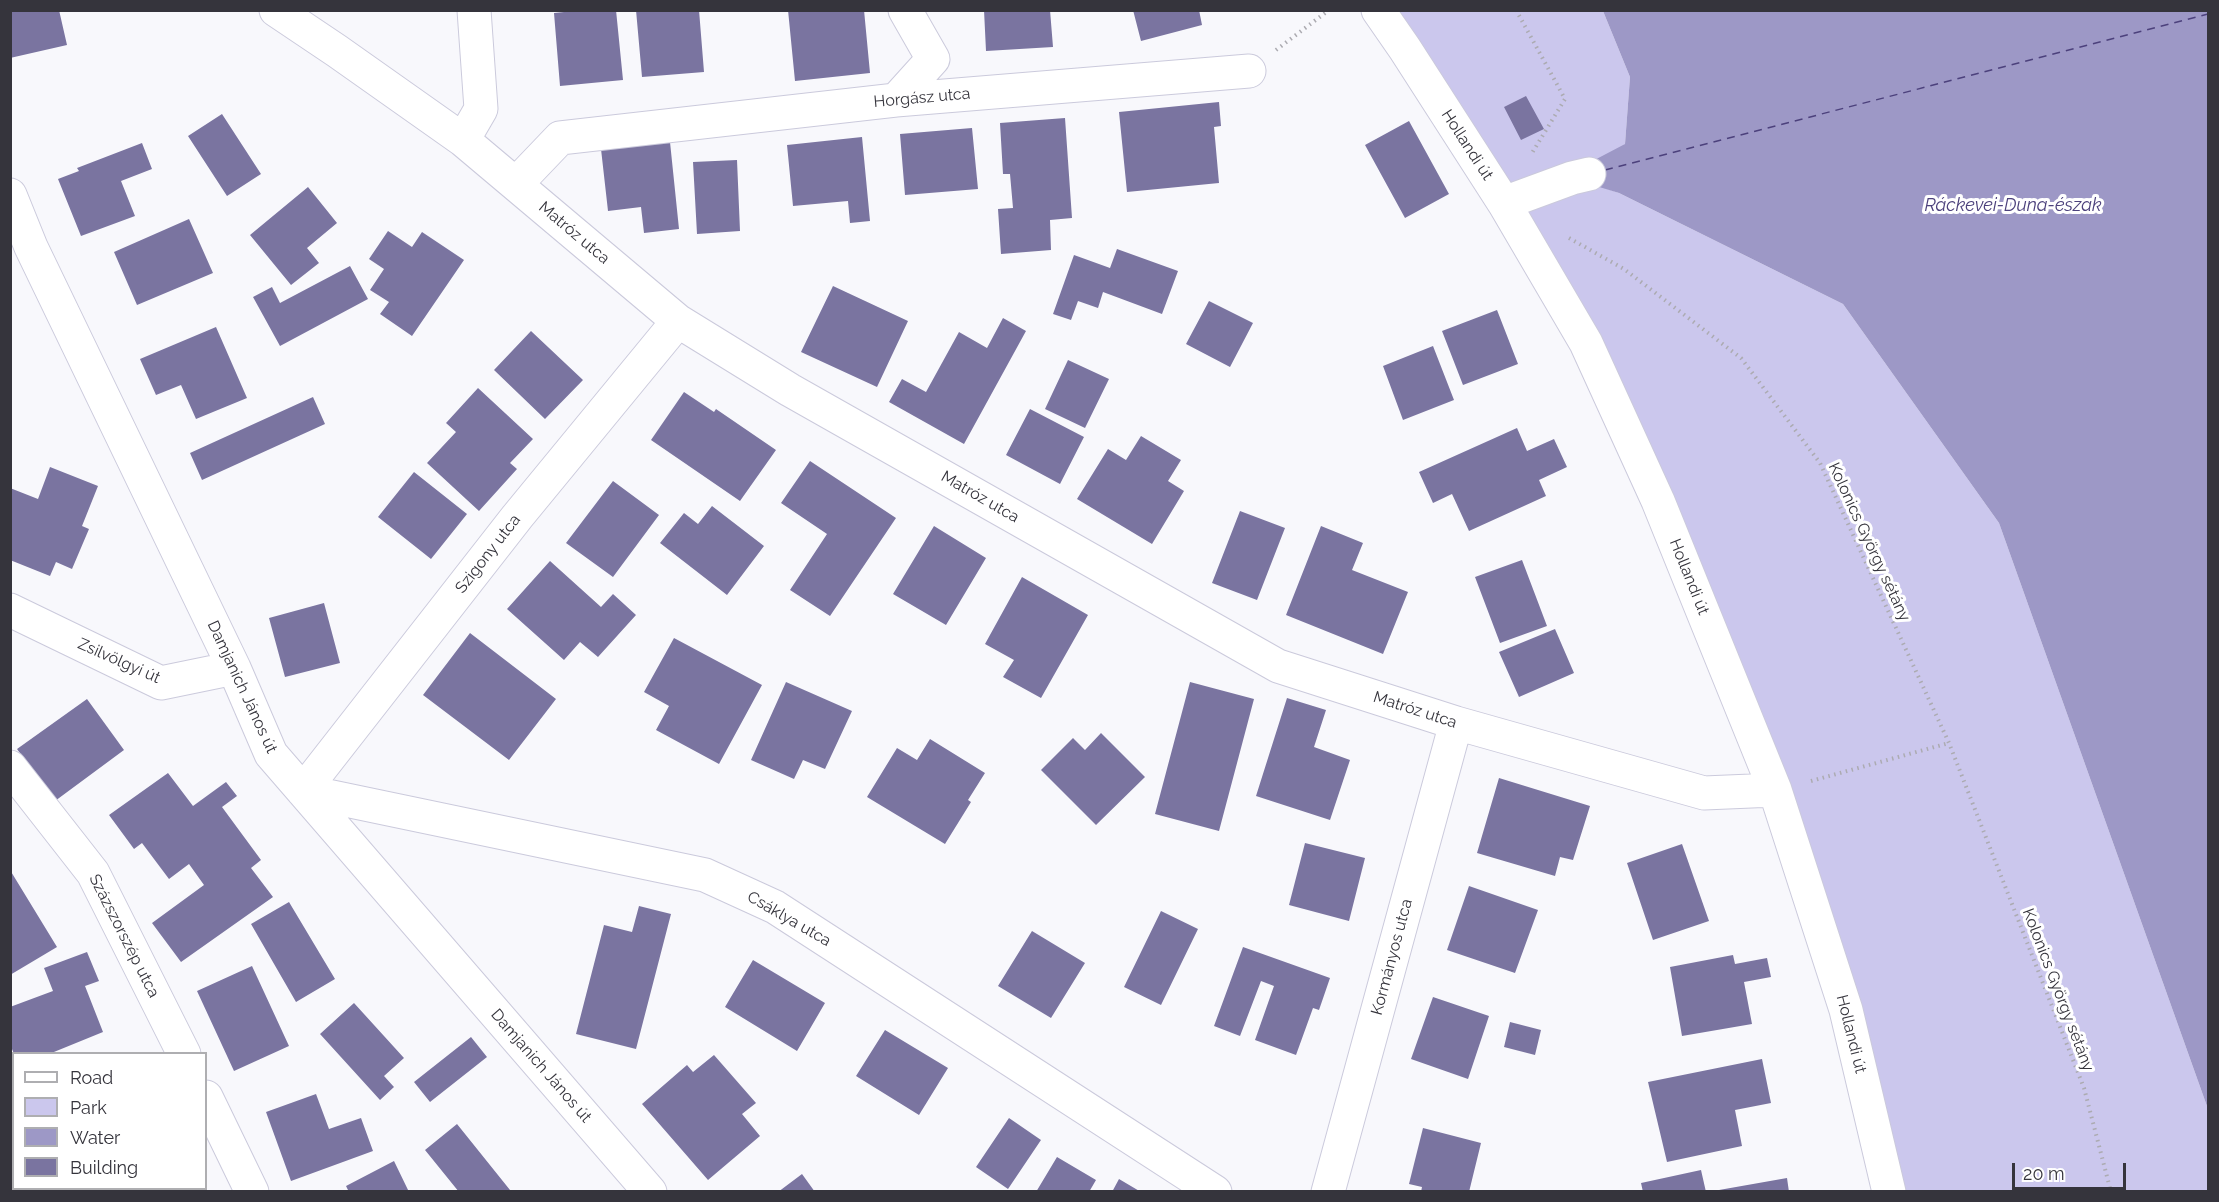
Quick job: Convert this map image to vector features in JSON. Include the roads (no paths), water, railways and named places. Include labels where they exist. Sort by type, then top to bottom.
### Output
[{"type":"street","name":"Matróz utca","points":[[276,10],[463,140],[678,321],[790,390],[1278,666],[1456,723],[1704,794],[1775,790]]},
{"type":"street","points":[[463,140],[481,109],[474,10]]},
{"type":"street","points":[[905,10],[956,95]]},
{"type":"street","name":"Hollandi út","points":[[1378,10],[1504,203],[1586,343],[1649,480],[1775,790],[1846,1010],[1889,1191]]},
{"type":"street","points":[[1405,10],[1405,49]]},
{"type":"street","points":[[896,100],[933,59]]},
{"type":"street","name":"Horgász utca","points":[[516,184],[560,138],[896,100],[1249,70]]},
{"type":"street","points":[[1504,203],[1562,181],[1589,174]]},
{"type":"street","name":"Damjanich János út","points":[[10,195],[31,247],[234,668],[271,754],[650,1191]]},
{"type":"street","name":"Szigony utca","points":[[303,790],[517,517],[678,321]]},
{"type":"street","name":"Zsilvölgyi út","points":[[10,610],[161,683],[234,668]]},
{"type":"street","name":"Kormányos utca","points":[[1328,1191],[1456,723]]},
{"type":"street","name":"Százszorszép utca","points":[[10,767],[93,873],[183,1052]]},
{"type":"street","name":"Csáklya utca","points":[[303,790],[705,875],[775,907],[1215,1191]]},
{"type":"street","points":[[207,1099],[252,1191]]},
{"type":"water","name":"Ráckevei-Duna-észak","points":[[1603,11],[2208,11],[2208,1109],[1999,523],[1843,304],[1619,193],[1596,186],[1585,165],[1625,144],[1630,77]]}]
